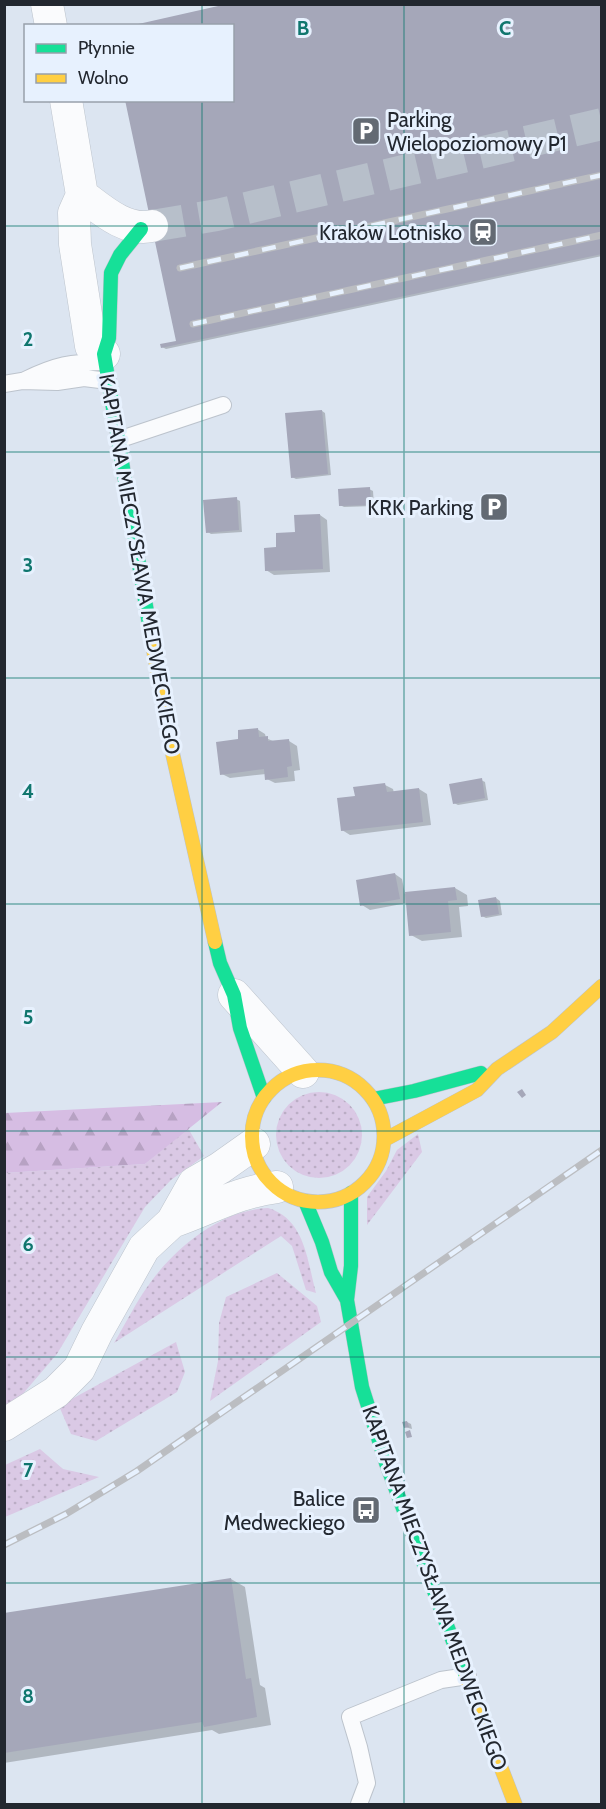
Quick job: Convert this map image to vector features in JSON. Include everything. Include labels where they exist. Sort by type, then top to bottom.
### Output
[{"type":"main road","points":[[106,366],[111,273],[120,255],[147,228]]},
{"type":"main road","name":"KAPITANA MIECZYSŁAWA MEDWECKIEGO","points":[[106,366],[172,752],[220,963],[234,995],[240,1029],[264,1098]]},
{"type":"main road","points":[[384,1140],[477,1090],[497,1069],[552,1032],[602,986]]},
{"type":"main road","points":[[373,1099],[414,1091],[497,1069]]},
{"type":"main road","points":[[323,1071],[342,1075],[359,1084],[373,1099],[382,1119],[384,1140],[379,1161],[368,1179],[351,1193],[337,1199],[321,1202],[305,1201],[290,1195],[277,1187],[259,1165],[252,1130],[256,1113],[264,1098],[275,1087],[288,1077],[303,1072],[323,1071]]},
{"type":"main road","name":"KAPITANA MIECZYSŁAWA MEDWECKIEGO","points":[[351,1193],[351,1266],[347,1300],[362,1387],[386,1463],[515,1804]]},
{"type":"main road","name":"KAPITANA MIECZYSŁAWA MEDWECKIEGO","points":[[305,1201],[322,1242],[331,1272],[347,1300]]},
{"type":"street","points":[[47,4],[51,24]]},
{"type":"street","name":"KAPITANA MIECZYSŁAWA MEDWECKIEGO","points":[[66,102],[82,195],[74,213],[75,244],[91,346],[106,366]]},
{"type":"street","points":[[82,195],[122,222],[147,228]]},
{"type":"street","name":"KAPITANA MIECZYSŁAWA MEDWECKIEGO","points":[[234,995],[303,1072]]},
{"type":"street","points":[[4,1425],[56,1392],[79,1369],[144,1248],[172,1221],[194,1183],[254,1144]]},
{"type":"street","points":[[172,1221],[235,1197],[277,1187]]},
{"type":"lane","points":[[4,384],[22,381],[54,366],[78,362],[106,366]]},
{"type":"lane","points":[[118,440],[223,405]]},
{"type":"lane","points":[[359,1804],[367,1782],[350,1717],[441,1680],[468,1676]]},
{"type":"shaded area","points":[[319,1092],[343,1099],[355,1111],[362,1135],[355,1159],[343,1171],[319,1178],[295,1171],[283,1159],[276,1135],[283,1111],[295,1099]]},
{"type":"shaded area","points":[[188,1128],[204,1156],[171,1180],[145,1207],[57,1354],[15,1403],[5,1407],[5,1173],[145,1164]]},
{"type":"shaded area","points":[[418,1134],[422,1152],[367,1225],[367,1197],[386,1171],[397,1150]]},
{"type":"shaded area","points":[[268,1208],[280,1213],[297,1231],[307,1255],[316,1293],[306,1290],[292,1246],[281,1236],[114,1343],[150,1283],[186,1244],[217,1223],[251,1210]]},
{"type":"shaded area","points":[[277,1273],[317,1306],[321,1322],[210,1401],[218,1361],[219,1323],[226,1297]]},
{"type":"shaded area","points":[[176,1342],[185,1372],[177,1392],[96,1441],[71,1434],[59,1406]]},
{"type":"shaded area","points":[[40,1449],[63,1469],[99,1477],[5,1517],[5,1465]]},
{"type":"green space","points":[[222,1102],[145,1164],[5,1173],[5,1113]]},
{"type":"building","name":"Parking Wielopoziomowy P1","points":[[227,4],[602,4],[602,254],[161,348],[160,344],[176,341],[125,102],[234,102],[234,24],[138,24]]},
{"type":"building","points":[[322,410],[328,474],[291,478],[285,413]]},
{"type":"building","points":[[370,487],[371,505],[339,506],[338,489]]},
{"type":"building","points":[[237,497],[239,530],[206,533],[203,500]]},
{"type":"building","points":[[320,514],[323,569],[265,571],[264,548],[276,547],[276,533],[295,532],[294,515]]},
{"type":"building","points":[[258,728],[259,737],[268,736],[268,741],[289,739],[292,766],[287,767],[288,777],[265,780],[264,769],[220,775],[216,742],[238,739],[238,730]]},
{"type":"building","points":[[482,778],[485,798],[453,804],[449,784]]},
{"type":"building","points":[[385,783],[387,792],[419,788],[423,822],[341,831],[337,798],[355,796],[353,787]]},
{"type":"building","points":[[395,873],[400,899],[360,906],[356,880]]},
{"type":"building","points":[[455,887],[457,900],[448,901],[451,932],[409,936],[405,892]]},
{"type":"building","points":[[496,897],[499,914],[481,917],[478,900]]},
{"type":"building","points":[[522,1089],[526,1095],[522,1098],[517,1092]]},
{"type":"building","points":[[407,1421],[409,1427],[404,1428],[402,1422]]},
{"type":"building","points":[[410,1430],[412,1437],[407,1438],[405,1432]]},
{"type":"building","points":[[362,1505],[366,1517],[359,1519],[355,1507]]},
{"type":"building","points":[[231,1578],[246,1679],[251,1678],[257,1717],[204,1727],[202,1722],[4,1753],[4,1613]]},
{"type":"tunnel","points":[[152,226],[217,215],[602,124]]},
{"type":"railway","points":[[180,268],[602,175]]},
{"type":"railway","points":[[193,324],[602,235]]},
{"type":"railway","points":[[4,1545],[66,1514],[137,1471],[602,1150]]},
{"type":"traffic: fast","points":[[141,229],[120,255],[111,273],[109,338],[104,354],[152,642]]},
{"type":"traffic: fast","points":[[215,942],[220,963],[234,995],[240,1028],[264,1098]]},
{"type":"traffic: fast","points":[[373,1099],[414,1091],[481,1073]]},
{"type":"traffic: fast","points":[[351,1193],[351,1266],[347,1300],[362,1387],[386,1463],[466,1676]]},
{"type":"traffic: fast","points":[[305,1201],[322,1242],[331,1272],[347,1300]]},
{"type":"traffic: slow","points":[[152,642],[172,751],[215,942]]},
{"type":"traffic: slow","points":[[384,1140],[477,1090],[497,1069],[552,1032],[602,986]]},
{"type":"traffic: slow","points":[[318,1070],[343,1075],[364,1090],[379,1111],[384,1136],[379,1161],[364,1182],[343,1197],[318,1202],[293,1197],[272,1182],[257,1161],[252,1136],[257,1111],[272,1090],[293,1075],[318,1070]]},
{"type":"traffic: slow","points":[[466,1676],[515,1804]]},
{"type":"place","name":"Parking Wielopoziomowy P1","points":[[366,131]]},
{"type":"place","name":"Kraków Lotnisko","points":[[483,232]]},
{"type":"place","name":"KRK Parking","points":[[494,507]]},
{"type":"place","name":"Balice Medweckiego","points":[[366,1510]]}]
